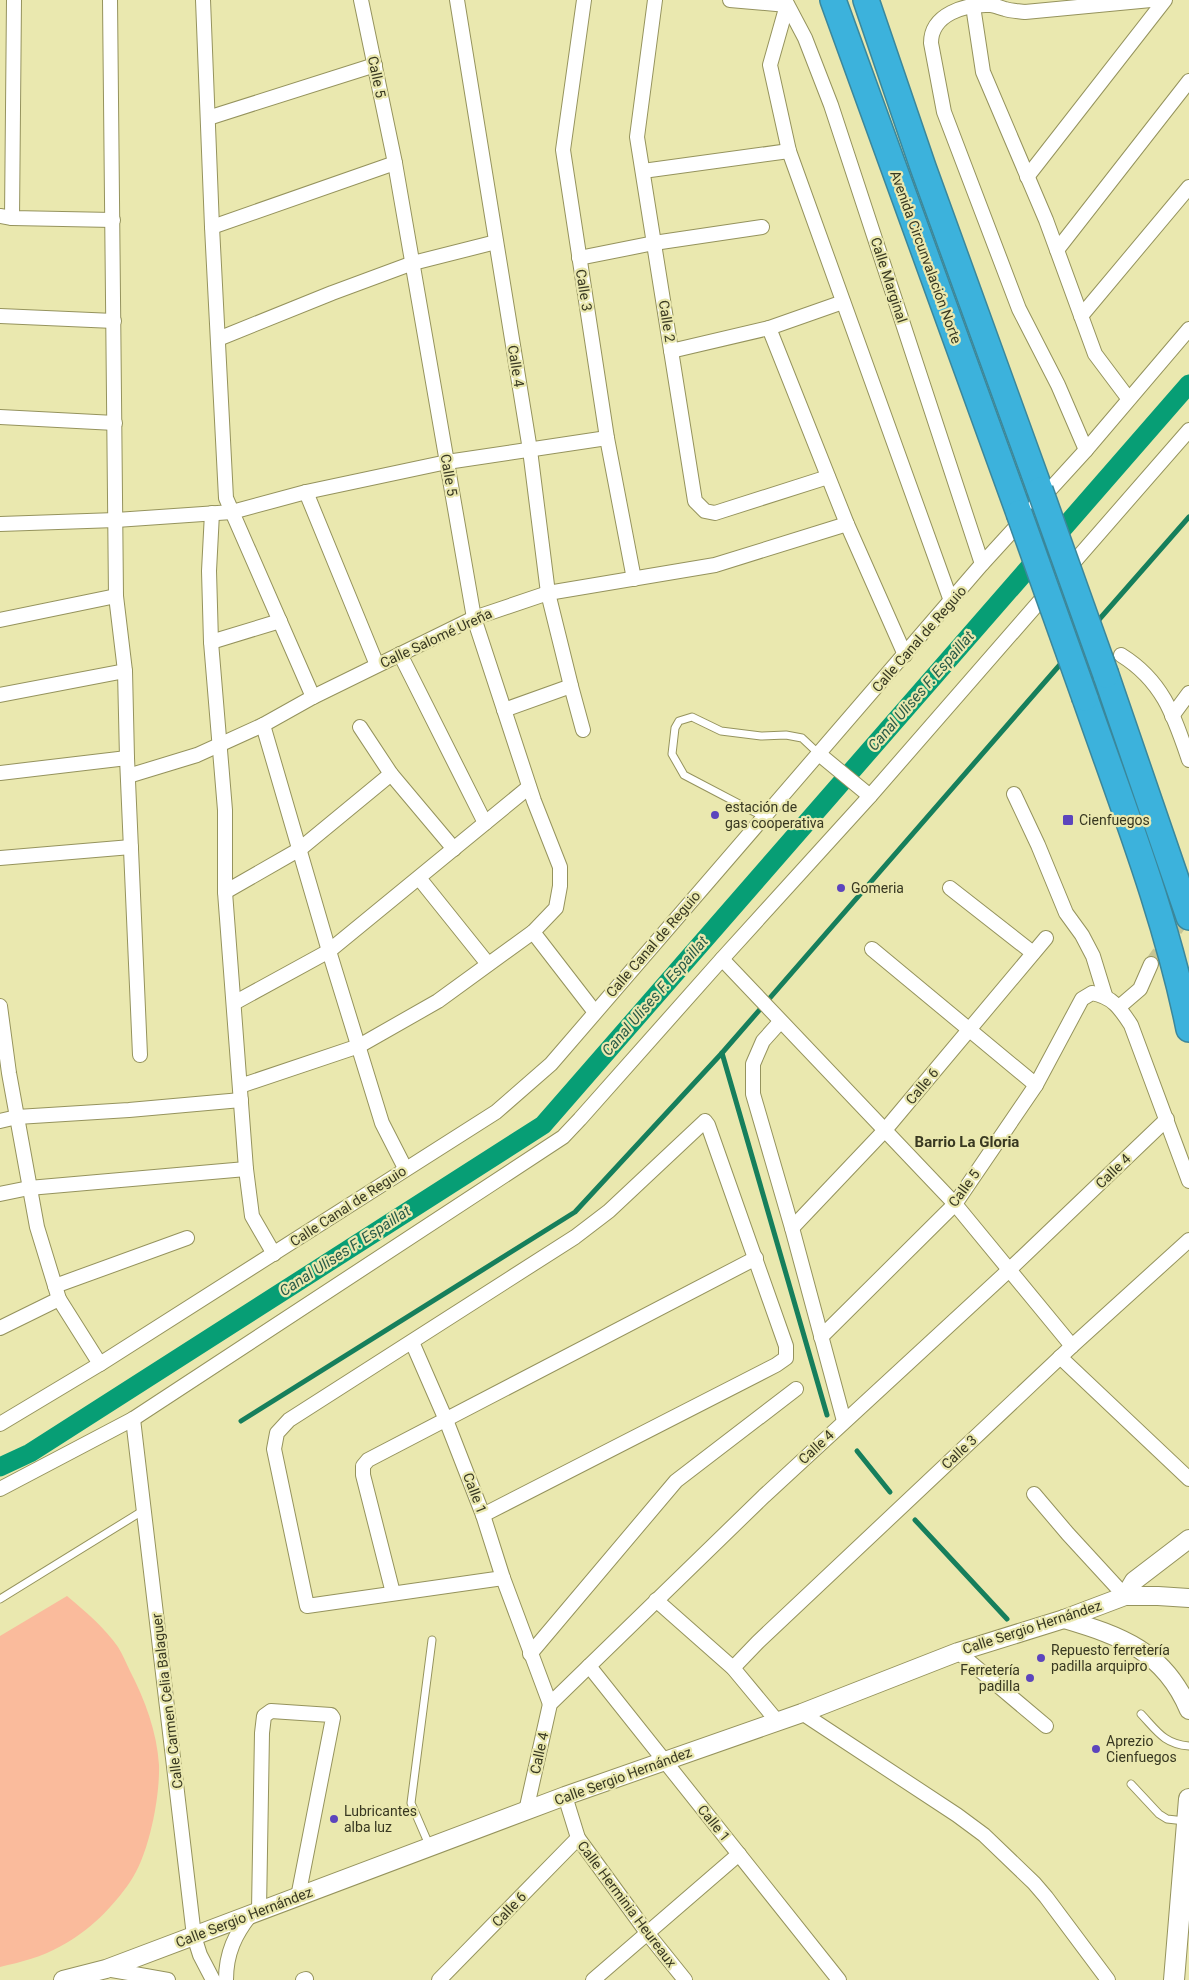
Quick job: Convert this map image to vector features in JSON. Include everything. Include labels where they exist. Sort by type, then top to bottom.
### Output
[{"type":"highway","name":"Avenida Circunvalación Norte","points":[[833,0],[1086,698],[1160,916],[1183,999],[1189,1029]]},
{"type":"highway","name":"Avenida Circunvalación Norte","points":[[866,0],[923,167],[1106,675],[1189,918]]},
{"type":"main road","points":[[1174,1980],[1189,1799]]},
{"type":"street","points":[[14,0],[6,217],[114,220]]},
{"type":"street","points":[[110,0],[114,220],[116,596],[125,671],[140,1055]]},
{"type":"street","points":[[203,0],[226,498],[313,697]]},
{"type":"street","name":"Calle 5","points":[[240,1086],[359,1046],[438,1000],[533,932],[556,908],[560,886],[560,867],[529,787],[474,618],[395,163],[361,0]]},
{"type":"street","name":"Calle 4","points":[[456,0],[530,450],[548,593],[570,686],[583,730]]},
{"type":"street","name":"Calle 3","points":[[584,0],[563,150],[607,438],[634,578]]},
{"type":"street","name":"Calle 2","points":[[655,0],[637,137],[695,501],[705,511],[715,513],[828,477]]},
{"type":"street","points":[[730,0],[786,2],[770,65],[789,151],[951,601]]},
{"type":"street","points":[[1086,450],[1058,385],[1020,309],[944,112],[931,43],[931,33],[951,11],[991,2],[1006,10],[1025,12],[1151,0]]},
{"type":"street","points":[[1027,177],[1165,0]]},
{"type":"street","name":"Calle Marginal","points":[[786,2],[805,38],[831,105],[982,564]]},
{"type":"street","points":[[974,6],[983,72],[1057,250],[1095,354],[1128,398]]},
{"type":"street","points":[[208,118],[375,65]]},
{"type":"street","points":[[1057,250],[1189,81]]},
{"type":"street","points":[[642,171],[789,151]]},
{"type":"street","points":[[212,227],[395,163]]},
{"type":"street","points":[[1081,316],[1189,187]]},
{"type":"street","points":[[579,258],[654,243],[762,227]]},
{"type":"street","points":[[218,339],[413,263],[496,242]]},
{"type":"street","points":[[671,351],[769,328],[843,302]]},
{"type":"street","points":[[0,316],[114,321]]},
{"type":"street","points":[[769,328],[846,524],[904,655]]},
{"type":"street","name":"Calle Canal de Reguio","points":[[0,1424],[100,1364],[496,1112],[550,1064],[764,817],[823,757],[904,655],[982,564],[1086,450],[1128,398],[1189,329]]},
{"type":"street","points":[[0,416],[115,422]]},
{"type":"street","points":[[0,1489],[133,1419],[556,1143],[580,1119],[870,796],[1189,430]]},
{"type":"street","points":[[0,524],[116,520],[232,512],[306,492],[447,462],[607,438]]},
{"type":"street","points":[[306,492],[377,665]]},
{"type":"street","points":[[212,513],[209,571],[210,642],[225,810],[226,892],[246,1170],[252,1216],[274,1254]]},
{"type":"street","name":"Calle Salomé Ureña","points":[[128,776],[173,764],[263,725],[313,697],[474,618],[548,593],[715,565],[846,524]]},
{"type":"street","points":[[0,620],[116,596]]},
{"type":"street","points":[[210,642],[280,621]]},
{"type":"street","points":[[400,654],[485,823]]},
{"type":"street","points":[[1121,655],[1134,663],[1163,694],[1189,760]]},
{"type":"street","points":[[0,695],[125,671]]},
{"type":"street","points":[[504,710],[570,686]]},
{"type":"street","points":[[1172,716],[1189,693]]},
{"type":"street","points":[[263,725],[329,951],[382,1123],[406,1168]]},
{"type":"street","points":[[360,727],[392,774],[454,849]]},
{"type":"street","points":[[823,757],[870,796]]},
{"type":"street","points":[[0,773],[127,758]]},
{"type":"street","points":[[226,892],[300,849],[392,774]]},
{"type":"street","points":[[234,1003],[329,951],[529,787]]},
{"type":"street","points":[[1014,794],[1038,845],[1066,913],[1082,935],[1093,956],[1105,995],[1119,1007],[1132,1025],[1189,1181]]},
{"type":"street","points":[[0,858],[131,847]]},
{"type":"street","points":[[419,878],[488,964]]},
{"type":"street","points":[[950,888],[1033,953]]},
{"type":"street","points":[[533,932],[594,1011]]},
{"type":"street","name":"Calle 6","points":[[792,1228],[885,1130],[1046,938]]},
{"type":"street","points":[[872,949],[1036,1085]]},
{"type":"street","points":[[722,959],[955,1204],[1072,1346]]},
{"type":"street","points":[[1119,1007],[1140,989],[1151,964]]},
{"type":"street","name":"Calle 5","points":[[821,1336],[955,1204],[1036,1085],[1082,998],[1092,993],[1105,995]]},
{"type":"street","points":[[0,1006],[2,1036],[37,1227],[59,1300],[100,1364]]},
{"type":"street","points":[[780,1022],[763,1041],[753,1064],[753,1094],[792,1228],[844,1421]]},
{"type":"street","points":[[0,1120],[17,1117],[130,1110],[241,1100]]},
{"type":"street","name":"Calle 4","points":[[526,1811],[550,1704],[844,1421],[1008,1270],[1167,1119]]},
{"type":"street","points":[[483,1515],[767,1370],[784,1359],[787,1350],[708,1125],[704,1121],[599,1219],[565,1244],[289,1420],[279,1429],[274,1440],[274,1449],[307,1606],[503,1578]]},
{"type":"street","points":[[0,1194],[29,1188],[246,1170]]},
{"type":"street","points":[[55,1286],[187,1238]]},
{"type":"street","name":"Calle 3","points":[[733,1668],[758,1642],[1060,1357],[1189,1240]]},
{"type":"street","points":[[393,1593],[363,1475],[363,1466],[370,1459],[756,1258]]},
{"type":"street","points":[[0,1328],[59,1300]]},
{"type":"street","name":"Calle 1","points":[[412,1342],[446,1420],[483,1515],[503,1578],[550,1704]]},
{"type":"street","points":[[1060,1357],[1189,1479]]},
{"type":"street","points":[[530,1654],[676,1481],[796,1389]]},
{"type":"street","name":"Calle Carmen Celia Balaguer","points":[[133,1419],[194,1936],[200,1955],[213,1980]]},
{"type":"street","points":[[1034,1494],[1125,1596],[1134,1581],[1189,1539]]},
{"type":"street","name":"Calle Sergio Hernández","points":[[63,1980],[106,1968],[194,1936],[256,1911],[298,1897],[565,1796],[802,1713],[958,1652],[1064,1619],[1125,1596],[1189,1598]]},
{"type":"street","points":[[656,1600],[733,1668],[777,1722]]},
{"type":"street","points":[[1064,1619],[1107,1632],[1139,1647],[1166,1672],[1181,1692],[1189,1710]]},
{"type":"street","points":[[958,1652],[1046,1726]]},
{"type":"street","name":"Calle 1","points":[[589,1666],[839,1980]]},
{"type":"street","points":[[226,1980],[229,1951],[235,1937],[256,1911],[262,1733],[264,1717],[271,1711],[333,1716],[298,1897]]},
{"type":"street","points":[[802,1713],[957,1815],[984,1835],[1046,1897],[1108,1980]]},
{"type":"street","name":"Calle Herminia Heureaux","points":[[565,1796],[578,1838],[648,1934],[685,1980]]},
{"type":"street","name":"Calle 6","points":[[440,1980],[578,1838]]},
{"type":"street","points":[[593,1980],[739,1854]]},
{"type":"street","points":[[106,1968],[168,1980]]},
{"type":"lane","points":[[764,817],[684,775],[672,754],[675,728],[679,721],[692,717],[721,731],[761,736],[786,735],[802,738],[823,757]]},
{"type":"lane","points":[[0,1600],[144,1510]]},
{"type":"lane","points":[[430,1847],[412,1803],[432,1640]]},
{"type":"lane","points":[[1141,1714],[1165,1739],[1176,1745],[1189,1746]]},
{"type":"lane","points":[[1131,1784],[1159,1814],[1167,1819],[1188,1821]]},
{"type":"shaded area","points":[[67,1596],[113,1640],[141,1693],[156,1740],[159,1765],[158,1793],[143,1857],[130,1882],[108,1910],[81,1934],[54,1950],[31,1959],[0,1967],[0,1636]]},
{"type":"waterway","name":"Canal Ulises F. Espaillat","points":[[0,1467],[30,1453],[543,1125],[1189,384]]},
{"type":"waterway","points":[[1096,623],[1189,517]]},
{"type":"waterway","points":[[241,1421],[575,1212],[722,1053],[1064,660]]},
{"type":"waterway","points":[[722,1053],[827,1415]]},
{"type":"waterway","points":[[857,1451],[890,1492]]},
{"type":"waterway","points":[[915,1520],[1007,1619]]},
{"type":"tunnel","points":[[1151,964],[1189,911]]},
{"type":"place","name":"estación de gas cooperativa","points":[[715,815]]},
{"type":"place","name":"Cienfuegos","points":[[1068,820]]},
{"type":"place","name":"Gomeria","points":[[841,888]]},
{"type":"place","name":"Repuesto ferretería padilla arquipro","points":[[1041,1658]]},
{"type":"place","name":"Ferretería padilla","points":[[1030,1678]]},
{"type":"place","name":"Aprezio Cienfuegos","points":[[1096,1749]]},
{"type":"place","name":"Lubricantes alba luz","points":[[334,1819]]},
{"type":"district","name":"Barrio La Gloria","points":[[967,1142]]}]
